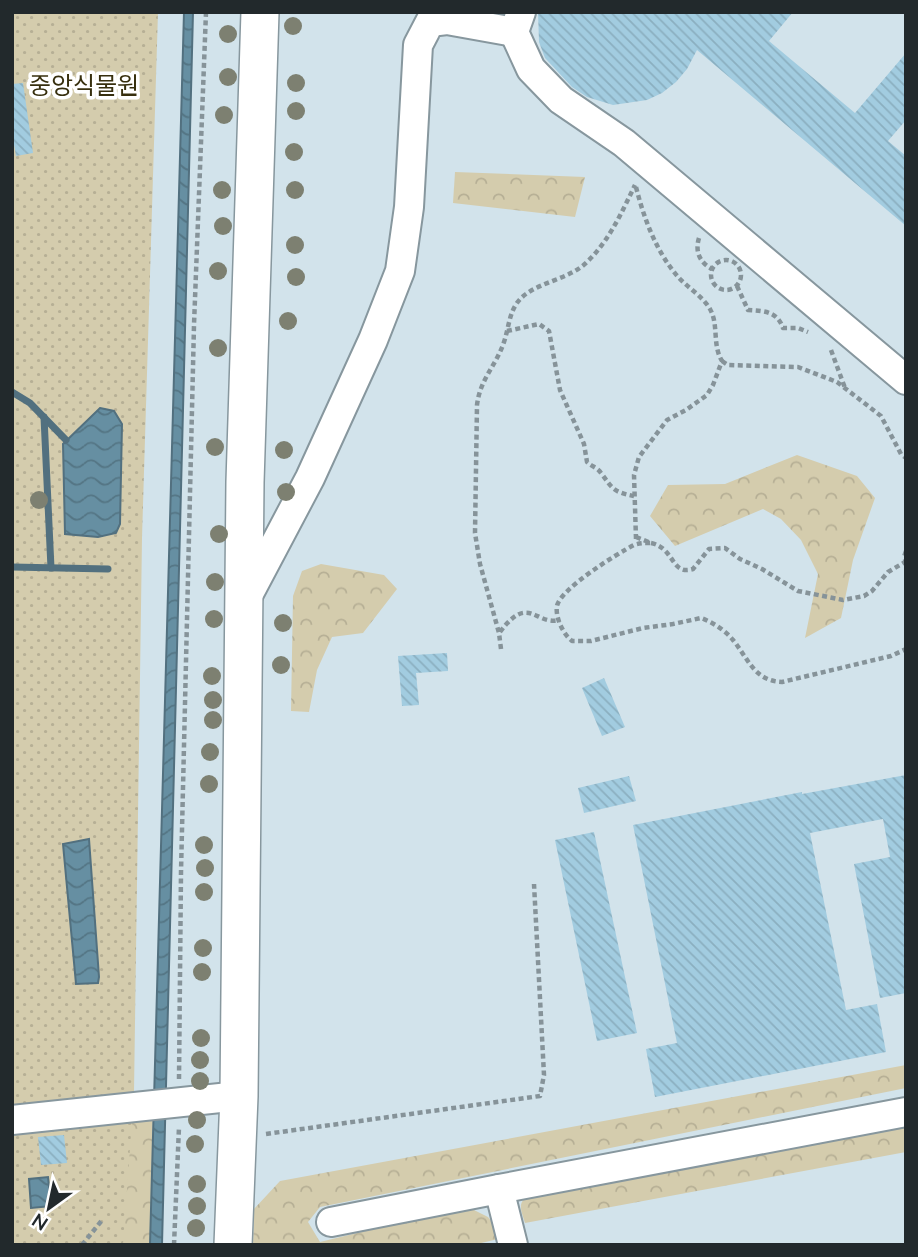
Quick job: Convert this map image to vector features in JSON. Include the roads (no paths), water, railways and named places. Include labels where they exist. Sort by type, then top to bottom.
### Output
[{"type":"main road","points":[[233,1245],[239,1138],[245,482],[260,12]]},
{"type":"street","points":[[244,603],[310,478],[373,340],[400,271],[409,207],[418,45],[430,22],[518,22],[531,69],[561,100],[639,155],[906,380]]},
{"type":"street","points":[[12,1120],[170,1099],[239,1096]]},
{"type":"street","points":[[331,1222],[906,1112]]},
{"type":"street","points":[[499,1189],[513,1245]]},
{"type":"water","points":[[184,12],[193,12],[162,1245],[150,1245]]},
{"type":"water","points":[[100,408],[114,411],[122,424],[120,524],[116,533],[98,537],[65,534],[63,444]]},
{"type":"water","points":[[89,839],[99,977],[98,983],[76,984],[63,844]]},
{"type":"water","points":[[48,1177],[51,1206],[31,1208],[29,1179]]},
{"type":"waterway","points":[[12,392],[30,403],[66,440]]},
{"type":"waterway","points":[[44,417],[51,568]]},
{"type":"waterway","points":[[12,567],[108,569]]},
{"type":"park label","name":"중앙식물원","points":[[84,86]]}]
